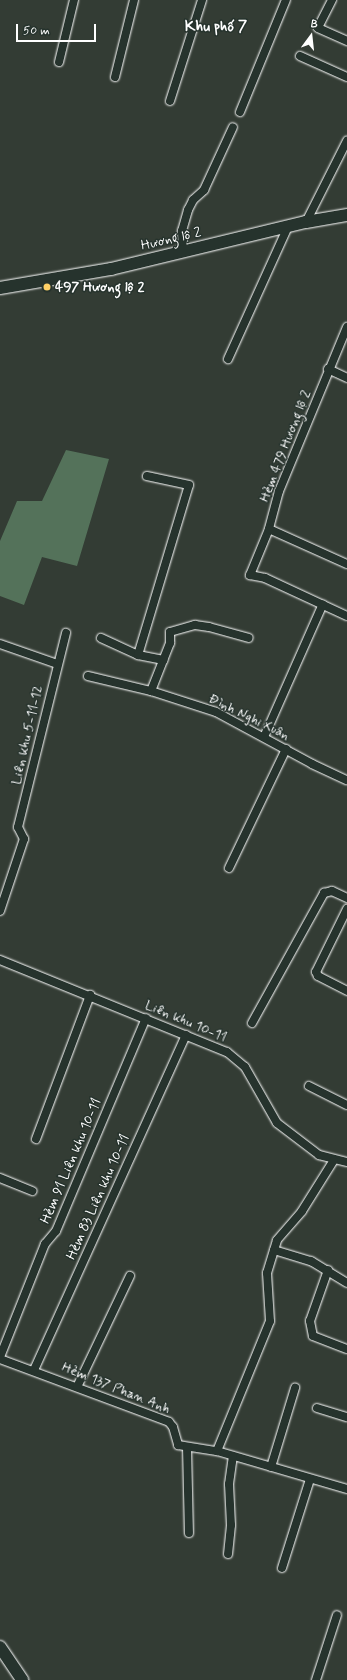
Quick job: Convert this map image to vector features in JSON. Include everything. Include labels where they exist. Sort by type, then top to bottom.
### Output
[{"type":"main road","name":"Hương lộ 2","points":[[0,288],[111,268],[306,222],[347,215]]},
{"type":"main road","points":[[0,1646],[22,1680]]},
{"type":"street","points":[[59,62],[74,0]]},
{"type":"street","points":[[115,77],[134,0]]},
{"type":"street","points":[[170,101],[202,0]]},
{"type":"street","points":[[240,112],[286,0]]},
{"type":"street","points":[[332,0],[318,28],[347,41]]},
{"type":"street","points":[[300,56],[347,77]]},
{"type":"street","points":[[183,252],[182,231],[188,210],[193,200],[204,190],[233,127]]},
{"type":"street","points":[[306,222],[347,141]]},
{"type":"street","points":[[228,359],[288,227]]},
{"type":"street","name":"Hẻm 479 Hương lộ 2","points":[[323,604],[250,574],[269,529],[279,491],[328,369],[347,327]]},
{"type":"street","points":[[328,369],[347,378]]},
{"type":"street","points":[[138,655],[189,485],[147,476]]},
{"type":"street","points":[[269,529],[347,564]]},
{"type":"street","points":[[264,737],[323,604],[347,616]]},
{"type":"street","points":[[152,691],[164,660],[170,632],[181,628],[202,626],[249,638]]},
{"type":"street","name":"Liên khu 5-11-12","points":[[0,911],[24,839],[18,827],[57,664],[66,633]]},
{"type":"street","points":[[101,638],[138,655],[164,660]]},
{"type":"street","points":[[0,644],[57,664]]},
{"type":"street","name":"Đình Nghi Xuân","points":[[88,676],[152,691],[216,712],[347,780]]},
{"type":"street","points":[[229,868],[286,749]]},
{"type":"street","points":[[252,1023],[324,893],[332,891],[347,898]]},
{"type":"street","points":[[347,909],[318,965],[316,972],[318,976],[347,991]]},
{"type":"street","name":"Liên khu 10-11","points":[[0,960],[90,995],[228,1052],[245,1067],[277,1123],[319,1155],[334,1160],[347,1162]]},
{"type":"street","points":[[36,1139],[90,995]]},
{"type":"street","name":"Hẻm 91 Liên khu 10-11","points":[[0,1358],[45,1244],[56,1231],[146,1018]]},
{"type":"street","name":"Hẻm 83 Liên khu 10-11","points":[[34,1370],[186,1035]]},
{"type":"street","points":[[309,1086],[347,1105]]},
{"type":"street","points":[[217,1451],[270,1321],[266,1273],[277,1240],[302,1211],[334,1160]]},
{"type":"street","points":[[0,1178],[32,1191]]},
{"type":"street","points":[[274,1250],[311,1261],[347,1283]]},
{"type":"street","points":[[328,1270],[310,1321],[313,1336],[347,1349]]},
{"type":"street","points":[[77,1387],[130,1276]]},
{"type":"street","name":"Hẻm 137 Phan Anh","points":[[0,1358],[169,1422],[174,1427],[178,1445],[188,1447]]},
{"type":"street","points":[[271,1467],[295,1388]]},
{"type":"street","points":[[317,1408],[347,1417]]},
{"type":"street","points":[[189,1533],[188,1447],[217,1451],[347,1489]]},
{"type":"street","points":[[228,1554],[231,1525],[230,1484],[233,1456]]},
{"type":"street","points":[[282,1568],[310,1479]]},
{"type":"street","points":[[316,1680],[337,1615]]},
{"type":"green space","points":[[66,450],[109,459],[77,566],[42,557],[24,605],[0,596],[0,541],[17,501],[42,501]]},
{"type":"place","name":"497 Hương lộ 2","points":[[47,287]]},
{"type":"district","name":"Khu phố 7","points":[[216,28]]}]
